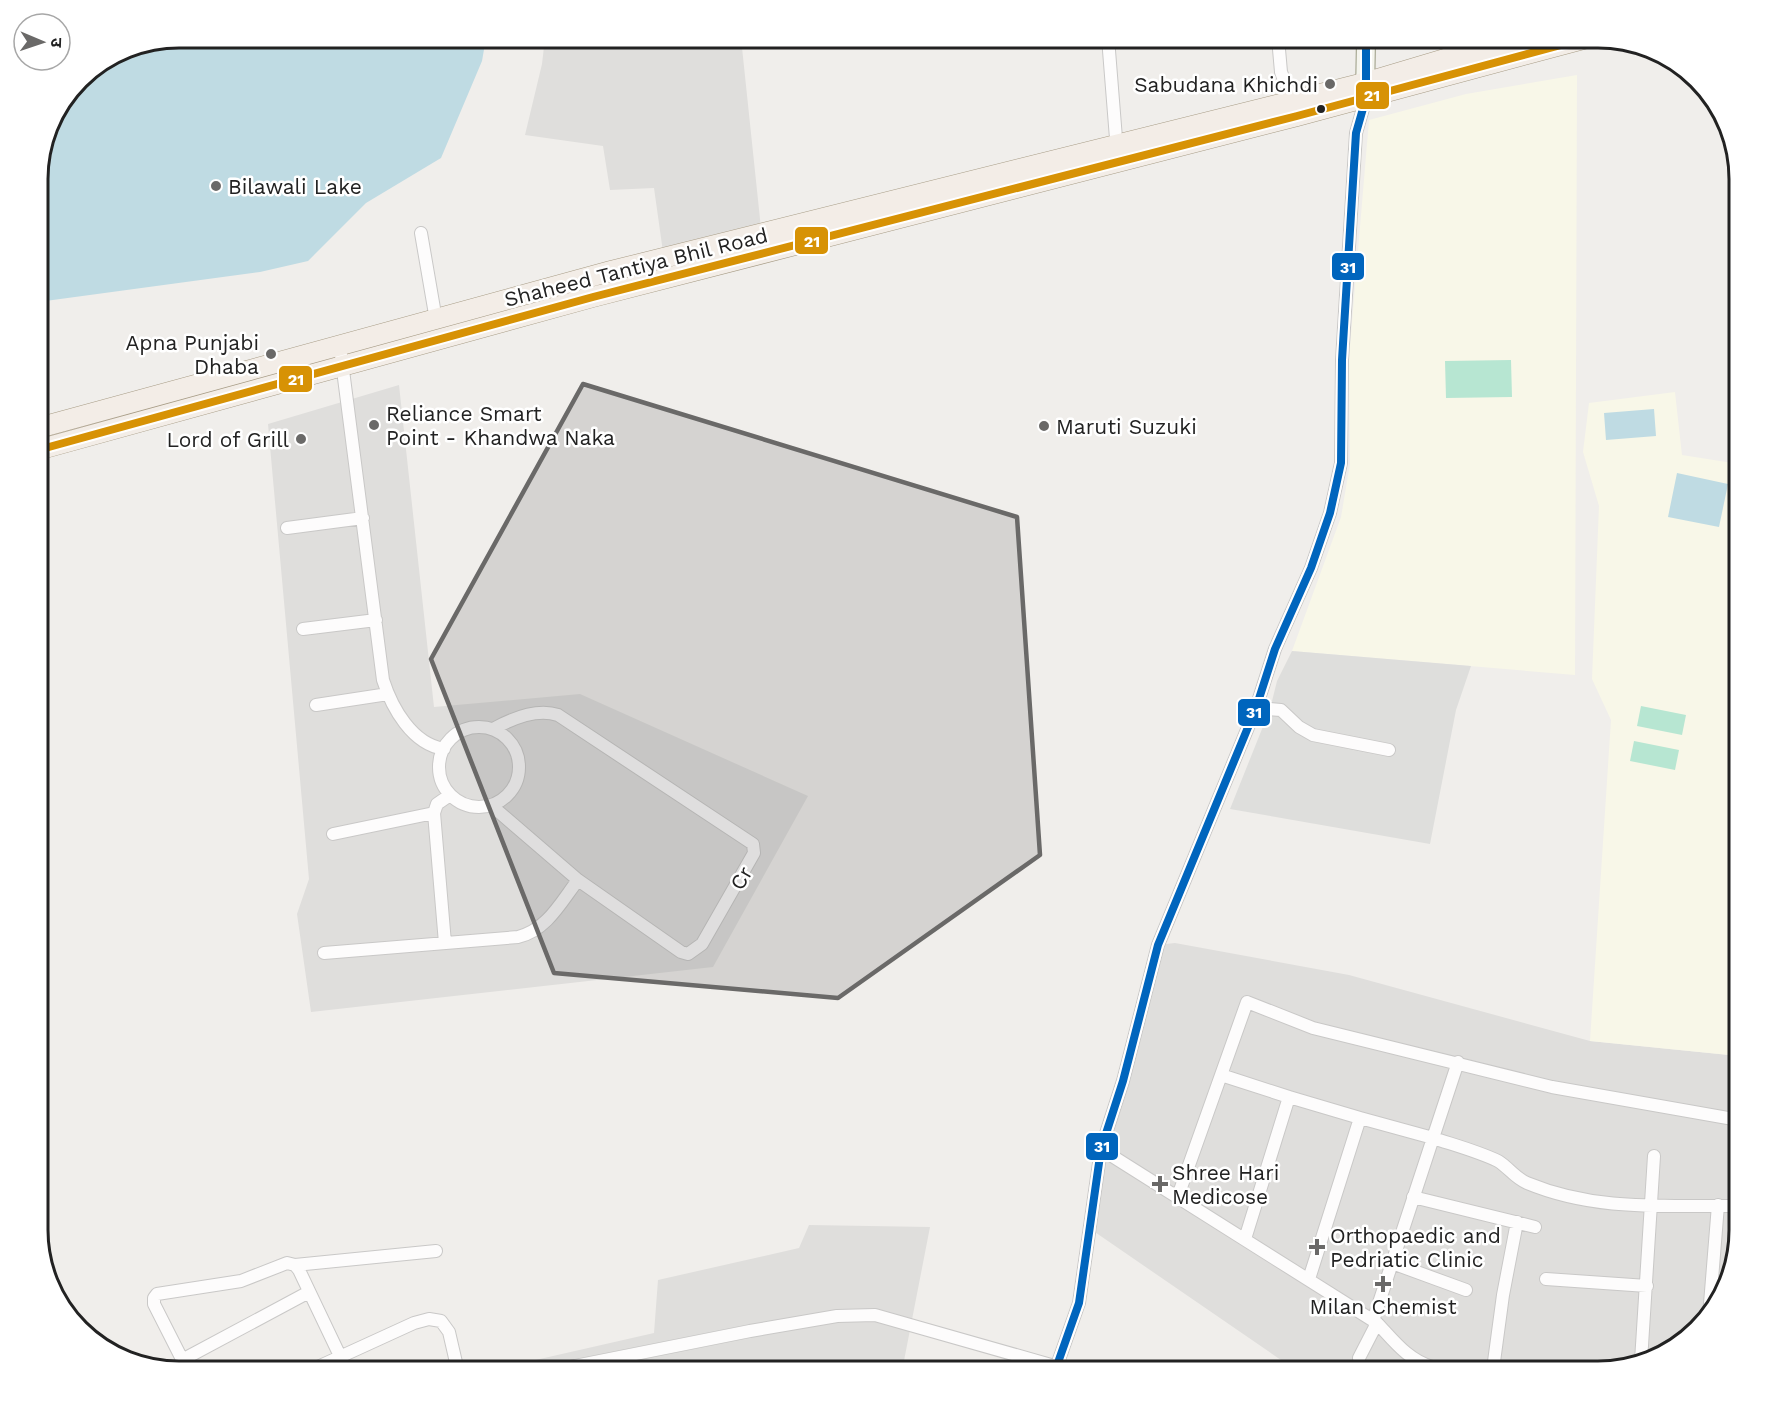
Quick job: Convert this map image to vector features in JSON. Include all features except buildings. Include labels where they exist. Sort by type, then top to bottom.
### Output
[{"type":"main road","name":"Shaheed Tantiya Bhil Road","points":[[48,425],[611,271],[1118,153],[1292,101],[1365,90],[1486,48]]},
{"type":"main road","name":"Shaheed Tantiya Bhil Road","points":[[48,447],[1118,153],[1365,90],[1544,48]]},
{"type":"street","points":[[1109,48],[1118,153]]},
{"type":"street","points":[[1279,48],[1281,72],[1292,101]]},
{"type":"street","points":[[1060,1361],[1079,1304],[1101,1149],[1123,1080],[1158,945],[1256,708],[1275,649],[1311,568],[1330,513],[1341,464],[1342,360],[1356,133],[1365,90],[1365,48]]},
{"type":"street","points":[[421,233],[436,320]]},
{"type":"street","points":[[340,347],[383,680],[388,694],[420,740],[431,747],[444,749]]},
{"type":"street","points":[[287,528],[363,518]]},
{"type":"street","points":[[303,629],[376,621]]},
{"type":"street","points":[[316,705],[388,694]]},
{"type":"street","points":[[1256,708],[1281,710],[1299,727],[1313,735],[1389,750]]},
{"type":"street","name":"Cr","points":[[492,806],[578,880],[681,952],[688,954],[702,944],[748,866],[754,848],[753,844],[558,715],[546,711],[508,721],[493,729]]},
{"type":"street","points":[[483,727],[493,729],[513,746],[519,763],[517,781],[513,789],[492,806],[466,806],[450,795],[444,787],[439,768],[444,749],[456,735],[465,730],[483,727]]},
{"type":"street","points":[[445,943],[434,813],[443,798],[450,795]]},
{"type":"street","points":[[333,834],[434,813]]},
{"type":"street","points":[[324,953],[518,937],[532,933],[544,925],[578,880]]},
{"type":"street","points":[[1178,1196],[1247,1002],[1313,1028],[1552,1087],[1729,1118]]},
{"type":"street","points":[[1359,1358],[1375,1322],[1413,1197],[1458,1062]]},
{"type":"street","points":[[1221,1075],[1433,1138],[1500,1162],[1510,1174],[1526,1183],[1598,1202],[1650,1208],[1729,1206]]},
{"type":"street","points":[[1245,1239],[1289,1097]]},
{"type":"street","points":[[1309,1279],[1360,1118]]},
{"type":"street","points":[[1101,1149],[1375,1322],[1410,1358],[1417,1361]]},
{"type":"street","points":[[1642,1353],[1654,1156]]},
{"type":"street","points":[[1413,1197],[1535,1227]]},
{"type":"street","points":[[1711,1296],[1718,1205]]},
{"type":"street","points":[[1494,1361],[1503,1295],[1517,1222]]},
{"type":"street","points":[[309,1292],[182,1360],[154,1304],[157,1294],[241,1281],[288,1263],[295,1265],[436,1251]]},
{"type":"street","points":[[1392,1263],[1466,1290]]},
{"type":"street","points":[[295,1265],[340,1356]]},
{"type":"street","points":[[1546,1280],[1647,1286]]},
{"type":"street","points":[[623,1361],[761,1329],[837,1316],[875,1315],[1030,1361]]},
{"type":"street","points":[[330,1361],[414,1323],[429,1319],[441,1321],[449,1332],[456,1361]]},
{"type":"highlighted area","points":[[583,384],[1017,517],[1040,855],[838,998],[554,973],[431,659]]},
{"type":"shaded area","points":[[544,48],[742,48],[762,238],[664,259],[654,188],[610,190],[603,146],[525,135]]},
{"type":"shaded area","points":[[1577,75],[1575,675],[1292,651],[1341,517],[1350,464],[1349,358],[1369,120],[1466,94]]},
{"type":"shaded area","points":[[399,385],[434,707],[580,694],[808,796],[713,967],[311,1012],[297,914],[309,879],[268,424]]},
{"type":"shaded area","points":[[1675,392],[1682,455],[1729,462],[1729,1055],[1590,1041],[1611,720],[1592,679],[1599,506],[1583,452],[1589,403]]},
{"type":"shaded area","points":[[1292,651],[1471,666],[1456,710],[1430,844],[1230,809],[1270,709],[1277,681]]},
{"type":"shaded area","points":[[1175,943],[1349,975],[1590,1041],[1729,1055],[1729,1238],[1725,1264],[1707,1303],[1691,1323],[1678,1334],[1640,1354],[1615,1360],[1282,1361],[1089,1228],[1101,1149],[1158,945]]},
{"type":"shaded area","points":[[809,1225],[930,1227],[904,1361],[531,1361],[654,1333],[658,1280],[799,1248]]},
{"type":"green space","points":[[1511,360],[1512,397],[1446,398],[1445,361]]},
{"type":"green space","points":[[1641,706],[1686,715],[1682,735],[1637,726]]},
{"type":"green space","points":[[1634,741],[1679,750],[1675,770],[1630,761]]},
{"type":"water","name":"Bilawali Lake","points":[[171,48],[484,48],[482,61],[441,158],[366,203],[308,261],[260,272],[48,301],[48,171],[52,145],[70,106],[86,86],[99,75],[129,58],[145,52]]},
{"type":"water","points":[[1654,409],[1656,436],[1606,440],[1604,413]]},
{"type":"water","points":[[1677,473],[1728,484],[1719,527],[1668,517]]},
{"type":"transit line","name":"31","points":[[1059,1361],[1079,1303],[1101,1149],[1123,1081],[1158,945],[1256,708],[1275,649],[1311,568],[1330,513],[1341,463],[1342,360],[1356,133],[1366,98],[1366,48]]},
{"type":"transit line","name":"21","points":[[48,447],[593,297],[1297,116],[1550,48]]},
{"type":"place","name":"Sabudana Khichdi","points":[[1330,84]]},
{"type":"place","name":"Bilawali Lake","points":[[216,186]]},
{"type":"place","name":"Apna Punjabi Dhaba","points":[[271,354]]},
{"type":"place","name":"Reliance Smart Point - Khandwa Naka","points":[[374,425]]},
{"type":"place","name":"Maruti Suzuki","points":[[1044,426]]},
{"type":"place","name":"Lord of Grill","points":[[301,439]]},
{"type":"place","name":"Shree Hari Medicose","points":[[1160,1184]]},
{"type":"place","name":"Orthopaedic and Pedriatic Clinic","points":[[1317,1247]]},
{"type":"place","name":"Milan Chemist","points":[[1383,1284]]}]
